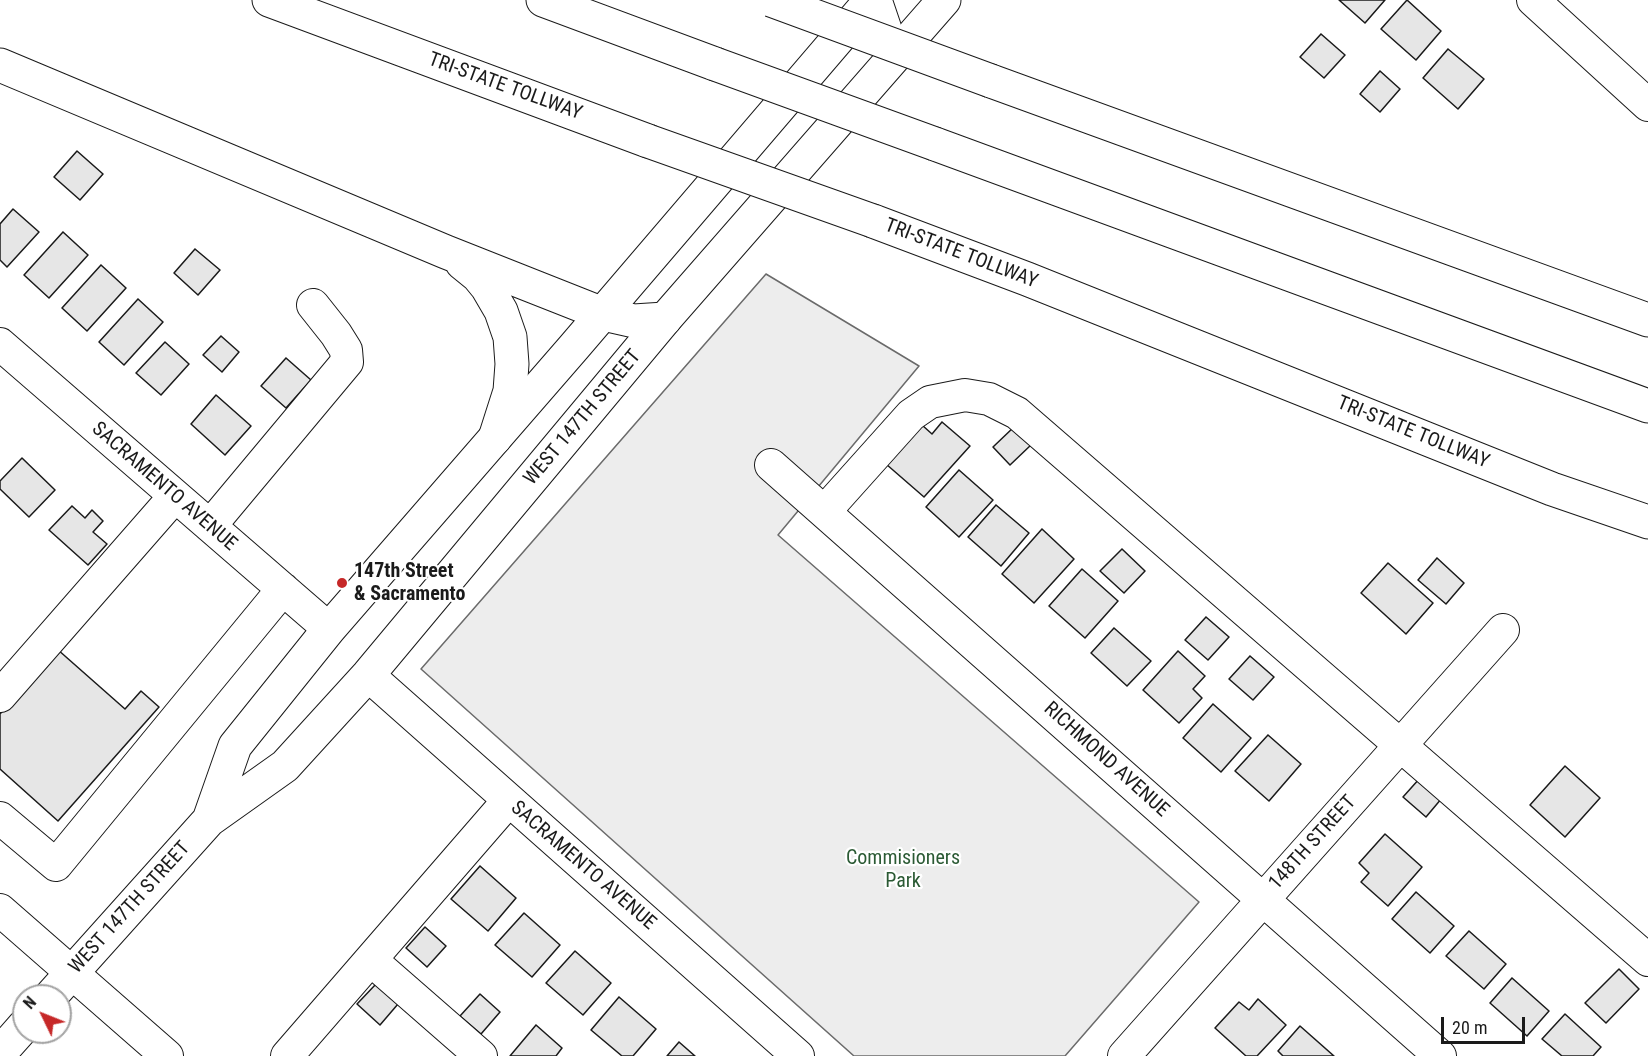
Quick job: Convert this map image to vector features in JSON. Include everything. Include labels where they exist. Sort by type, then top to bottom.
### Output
[{"type":"main road","name":"TRI-STATE TOLLWAY","points":[[269,0],[1027,279],[1552,489],[1648,522]]},
{"type":"main road","points":[[543,0],[1648,406]]},
{"type":"main road","points":[[771,0],[1648,320]]},
{"type":"main road","points":[[873,0],[894,56]]},
{"type":"main road","name":"WEST 147TH STREET","points":[[209,820],[234,746],[329,629],[873,0]]},
{"type":"main road","name":"WEST 147TH STREET","points":[[61,984],[209,820],[285,766],[368,675],[665,319],[944,0]]},
{"type":"main road","points":[[0,65],[446,252],[603,314],[634,321],[665,319]]},
{"type":"main road","points":[[446,252],[478,276],[494,298],[506,324],[511,351],[511,377],[507,403],[495,438]]},
{"type":"main road","points":[[1552,489],[1648,543]]},
{"type":"main road","points":[[0,1053],[12,1040]]},
{"type":"street","points":[[1533,0],[1648,105]]},
{"type":"street","points":[[210,526],[347,362],[346,350],[313,305]]},
{"type":"street","name":"SACRAMENTO AVENUE","points":[[0,344],[329,629]]},
{"type":"street","points":[[825,511],[910,415],[930,402],[965,395],[989,399],[1017,413],[1648,960]]},
{"type":"street","name":"RICHMOND AVENUE","points":[[771,465],[1440,1056]]},
{"type":"street","points":[[0,696],[175,496]]},
{"type":"street","points":[[0,818],[56,865],[283,590]]},
{"type":"street","name":"148TH STREET","points":[[1124,1056],[1503,630]]},
{"type":"street","name":"SACRAMENTO AVENUE","points":[[368,675],[798,1056]]},
{"type":"street","points":[[287,1056],[509,801]]},
{"type":"street","points":[[0,910],[61,984]]},
{"type":"street","points":[[371,960],[481,1056]]},
{"type":"street","points":[[72,991],[167,1056]]},
{"type":"shaded area","name":"Commisioners Park","points":[[766,274],[919,366],[778,535],[1199,902],[1065,1056],[854,1056],[421,669]]},
{"type":"building","points":[[1339,0],[1385,0],[1365,23]]},
{"type":"building","points":[[1407,0],[1441,31],[1416,60],[1381,29]]},
{"type":"building","points":[[1321,34],[1345,55],[1324,78],[1300,57]]},
{"type":"building","points":[[1448,49],[1484,79],[1458,109],[1423,78]]},
{"type":"building","points":[[1380,71],[1400,89],[1380,112],[1360,94]]},
{"type":"building","points":[[77,151],[103,174],[80,200],[54,177]]},
{"type":"building","points":[[13,209],[39,232],[7,267],[0,260],[0,224]]},
{"type":"building","points":[[63,232],[88,255],[49,298],[24,275]]},
{"type":"building","points":[[195,249],[220,270],[198,295],[174,273]]},
{"type":"building","points":[[101,265],[126,288],[87,331],[62,308]]},
{"type":"building","points":[[138,299],[163,322],[124,365],[99,342]]},
{"type":"building","points":[[221,336],[239,352],[222,372],[203,355]]},
{"type":"building","points":[[165,342],[189,364],[161,395],[136,373]]},
{"type":"building","points":[[286,358],[311,380],[286,408],[261,386]]},
{"type":"building","points":[[216,395],[251,426],[225,455],[191,424]]},
{"type":"building","points":[[942,422],[970,446],[924,497],[886,464],[922,425],[932,434]]},
{"type":"building","points":[[1015,426],[1032,444],[1010,465],[993,447]]},
{"type":"building","points":[[22,458],[55,490],[29,517],[0,489],[0,481]]},
{"type":"building","points":[[959,470],[993,500],[959,537],[926,507]]},
{"type":"building","points":[[996,505],[1029,533],[1001,566],[968,537]]},
{"type":"building","points":[[72,506],[85,518],[92,510],[103,521],[93,532],[107,544],[88,565],[49,530]]},
{"type":"building","points":[[1042,529],[1074,559],[1034,603],[1002,574]]},
{"type":"building","points":[[1122,549],[1145,571],[1124,593],[1100,571]]},
{"type":"building","points":[[1437,558],[1464,583],[1446,604],[1418,580]]},
{"type":"building","points":[[1388,563],[1433,603],[1406,634],[1361,593]]},
{"type":"building","points":[[1082,569],[1118,601],[1085,638],[1049,606]]},
{"type":"building","points":[[1206,617],[1229,637],[1208,660],[1185,640]]},
{"type":"building","points":[[1114,628],[1151,661],[1127,686],[1091,653]]},
{"type":"building","points":[[57,649],[125,709],[141,691],[159,707],[58,821],[0,769],[0,714]]},
{"type":"building","points":[[1178,651],[1205,676],[1193,689],[1202,698],[1179,723],[1143,690]]},
{"type":"building","points":[[1250,656],[1274,677],[1253,700],[1229,679]]},
{"type":"building","points":[[1213,704],[1251,738],[1221,772],[1183,738]]},
{"type":"building","points":[[1268,735],[1301,764],[1269,801],[1235,771]]},
{"type":"building","points":[[1565,766],[1600,798],[1565,837],[1530,805]]},
{"type":"building","points":[[1420,778],[1442,798],[1426,817],[1403,797]]},
{"type":"building","points":[[1385,834],[1422,867],[1388,906],[1361,882],[1369,873],[1359,863]]},
{"type":"building","points":[[480,866],[516,898],[488,931],[451,899]]},
{"type":"building","points":[[1416,892],[1454,926],[1430,953],[1392,919]]},
{"type":"building","points":[[524,913],[560,945],[532,977],[495,945]]},
{"type":"building","points":[[425,927],[446,946],[427,967],[406,948]]},
{"type":"building","points":[[1469,931],[1506,964],[1484,989],[1446,956]]},
{"type":"building","points":[[575,951],[611,983],[583,1015],[546,983]]},
{"type":"building","points":[[1619,969],[1639,989],[1606,1023],[1585,1003]]},
{"type":"building","points":[[1512,978],[1549,1011],[1527,1036],[1490,1003]]},
{"type":"building","points":[[376,984],[398,1004],[380,1025],[357,1004]]},
{"type":"building","points":[[480,994],[500,1012],[481,1034],[460,1016]]},
{"type":"building","points":[[619,997],[656,1029],[633,1056],[622,1056],[591,1030]]},
{"type":"building","points":[[1258,999],[1286,1025],[1257,1056],[1246,1056],[1215,1028],[1239,1002],[1249,1010]]},
{"type":"building","points":[[1565,1014],[1601,1047],[1593,1056],[1562,1056],[1542,1039]]},
{"type":"building","points":[[536,1025],[562,1048],[556,1056],[510,1056]]},
{"type":"building","points":[[1300,1026],[1334,1056],[1283,1056],[1278,1051]]},
{"type":"building","points":[[679,1042],[695,1056],[667,1056]]},
{"type":"place","name":"147th Street & Sacramento","points":[[342,583]]}]
